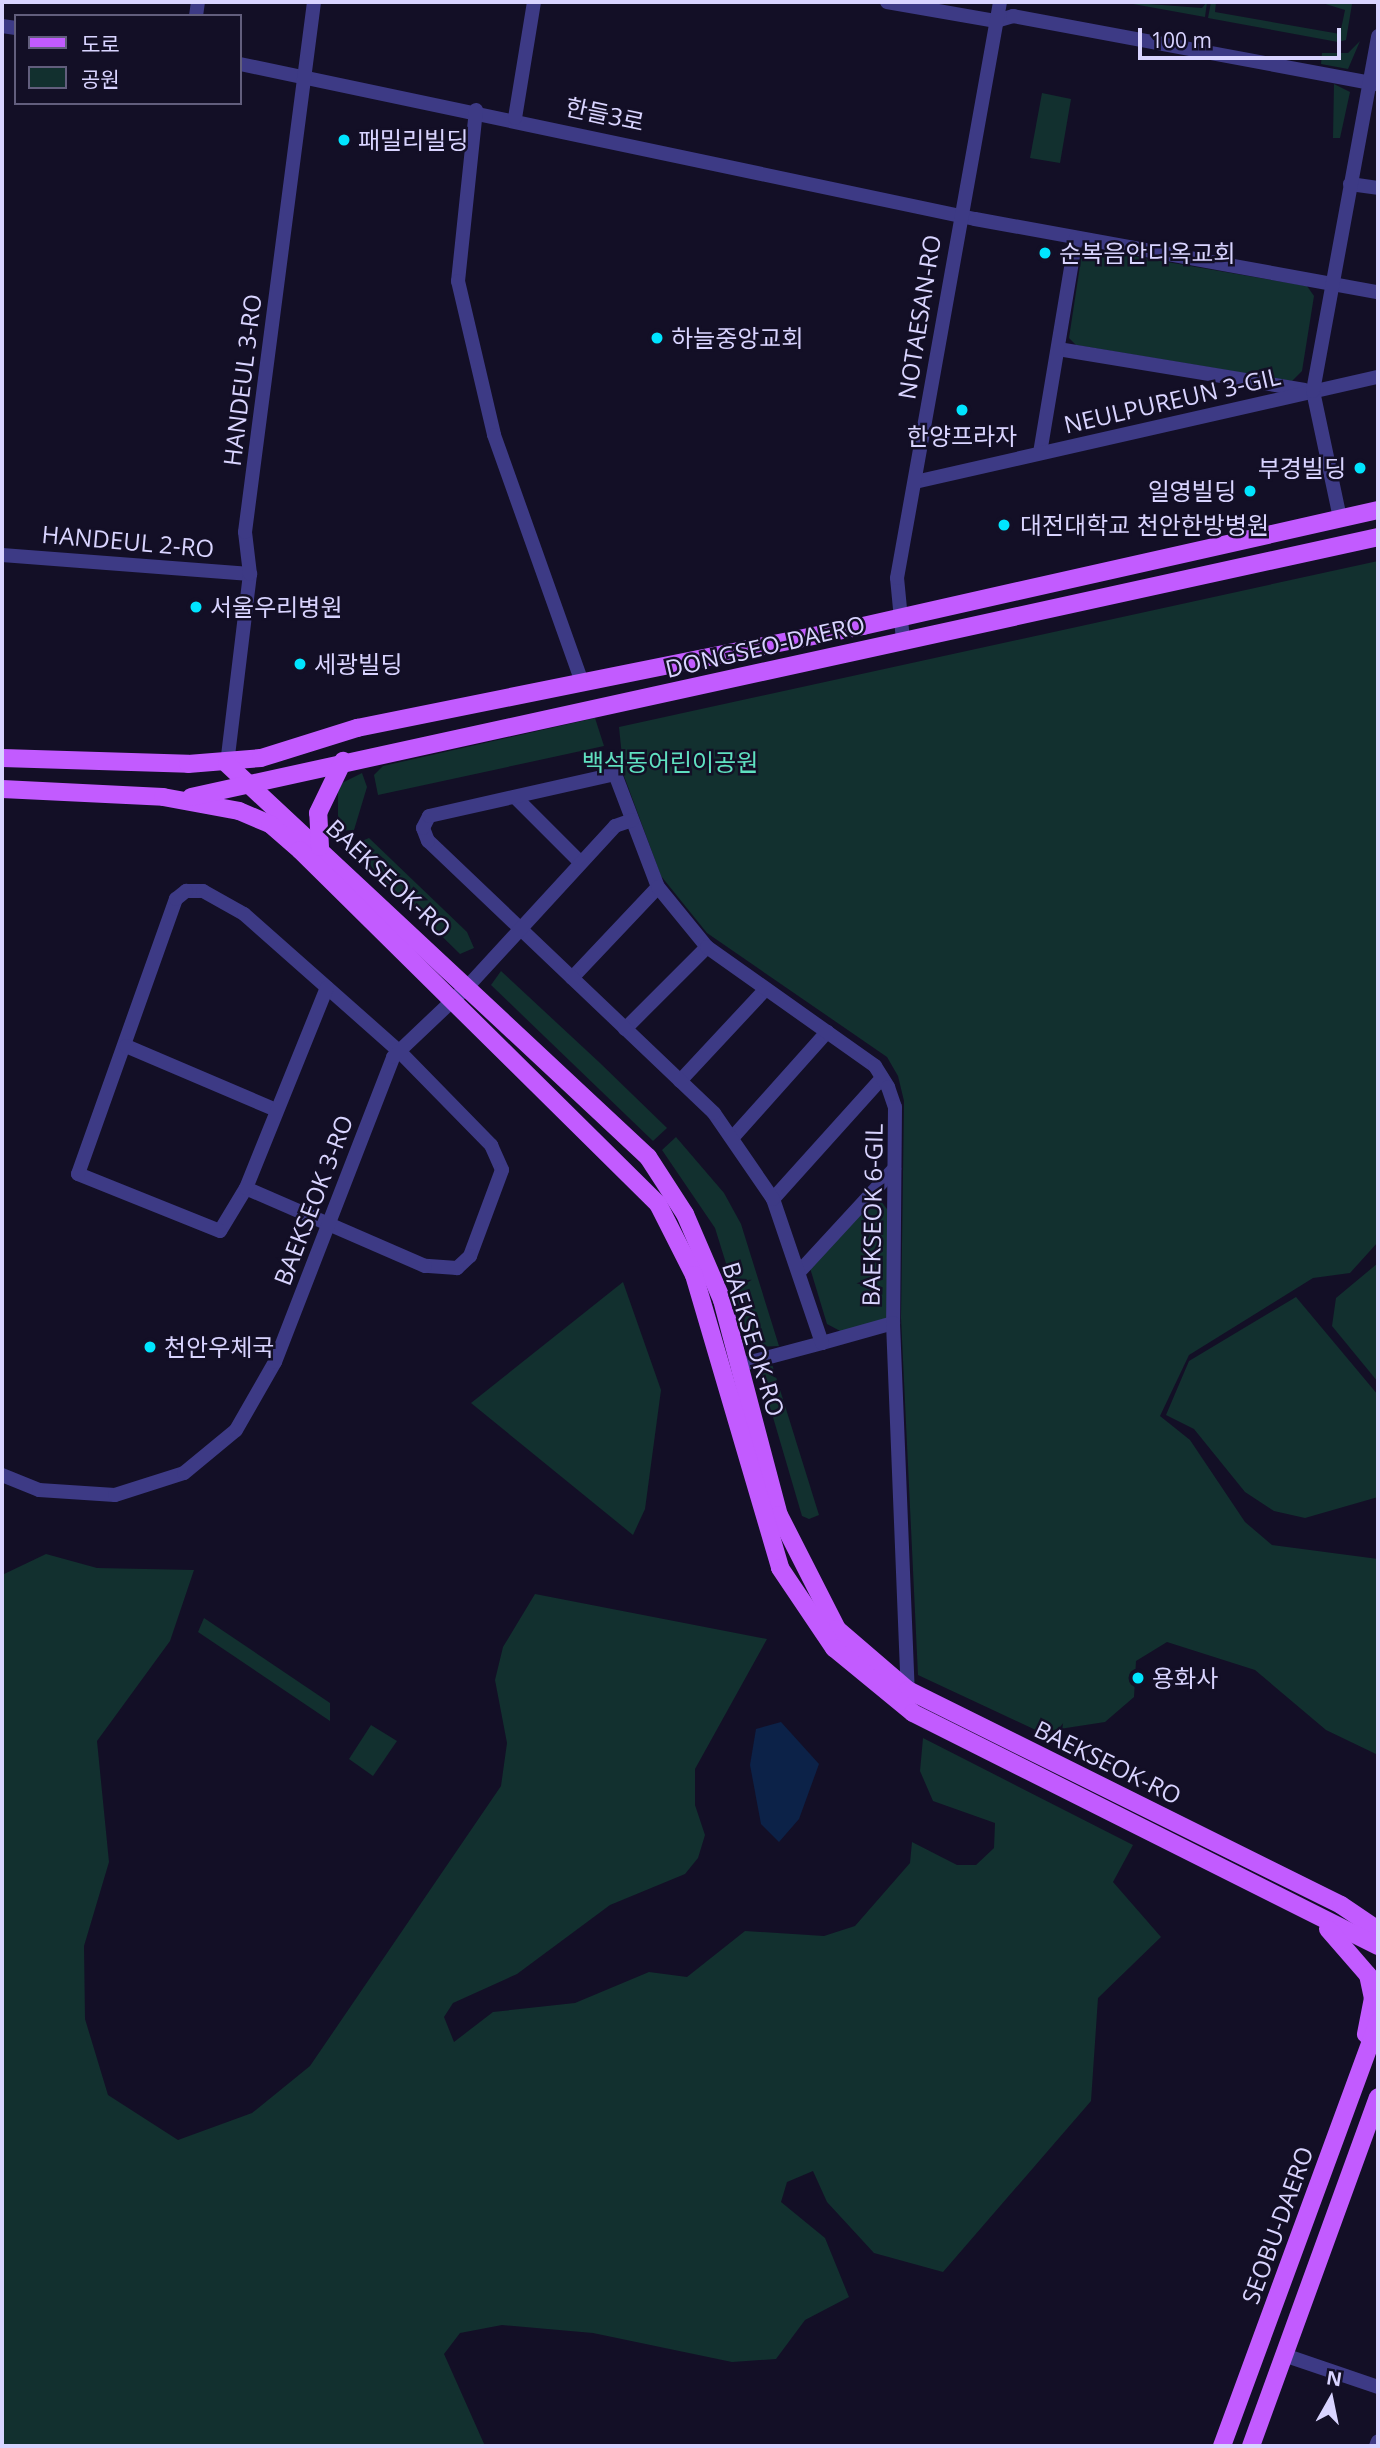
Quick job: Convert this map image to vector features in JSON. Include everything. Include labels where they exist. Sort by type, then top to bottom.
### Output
[{"type":"main road","name":"DONGSEO-DAERO","points":[[227,764],[357,727],[900,616],[1378,510]]},
{"type":"main road","name":"DONGSEO-DAERO","points":[[163,797],[245,789],[343,761],[1378,537]]},
{"type":"main road","points":[[2,758],[227,764]]},
{"type":"main road","points":[[320,847],[318,813],[343,761]]},
{"type":"main road","name":"BAEKSEOK-RO","points":[[227,764],[245,789],[320,847],[648,1157],[685,1214],[722,1300],[779,1515],[810,1584],[837,1629],[908,1690],[1341,1906],[1378,1930]]},
{"type":"main road","name":"BAEKSEOK-RO","points":[[2,789],[163,797],[239,811],[270,824],[636,1177],[673,1228],[694,1275],[780,1568],[834,1648],[913,1713],[1378,1946]]},
{"type":"main road","points":[[245,789],[270,824]]},
{"type":"main road","points":[[1341,1906],[1378,1916]]},
{"type":"main road","points":[[1310,1913],[1354,1952],[1368,1975],[1373,1998],[1364,2059]]},
{"type":"main road","name":"SEOBU-DAERO","points":[[1222,2446],[1378,2022]]},
{"type":"main road","name":"SEOBU-DAERO","points":[[1251,2446],[1378,2098]]},
{"type":"street","name":"HANDEUL 3-RO","points":[[227,764],[250,575],[245,532],[314,2]]},
{"type":"street","points":[[515,118],[534,2]]},
{"type":"street","points":[[887,2],[996,21],[1013,16],[1374,83]]},
{"type":"street","name":"NOTAESAN-RO","points":[[904,640],[897,578],[959,214],[1000,2]]},
{"type":"street","points":[[1340,518],[1313,391],[1350,184],[1374,83],[1378,36]]},
{"type":"street","name":"한들3로","points":[[242,64],[515,118],[1076,238],[1378,292]]},
{"type":"street","points":[[476,110],[458,281],[494,435],[582,682]]},
{"type":"street","points":[[1350,184],[1378,188]]},
{"type":"street","name":"NEULPUREUN 3-GIL","points":[[1040,453],[1076,238]]},
{"type":"street","name":"NEULPUREUN 3-GIL","points":[[1058,349],[1313,391]]},
{"type":"street","name":"NEULPUREUN 3-GIL","points":[[915,482],[1378,377]]},
{"type":"street","name":"HANDEUL 2-RO","points":[[2,555],[250,575]]},
{"type":"street","name":"BAEKSEOK 6-GIL","points":[[515,797],[615,775],[658,887],[707,947],[763,992],[827,1032],[882,1078],[895,1107],[893,1322],[908,1690]]},
{"type":"street","points":[[581,863],[515,797],[429,816],[423,828],[428,841],[680,1081],[734,1136],[774,1199],[822,1343]]},
{"type":"street","name":"BAEKSEOK 3-RO","points":[[2,1475],[39,1490],[115,1495],[158,1485],[207,1457],[258,1397],[399,1051],[469,985],[615,826],[632,820]]},
{"type":"street","points":[[572,978],[658,887]]},
{"type":"street","points":[[246,1188],[425,1266],[457,1268],[470,1256],[501,1161],[399,1051],[327,988],[221,899],[186,891],[176,899],[126,1046],[78,1174],[220,1231],[246,1188],[274,1109],[327,988]]},
{"type":"street","points":[[625,1029],[707,947]]},
{"type":"street","points":[[680,1081],[763,992]]},
{"type":"street","points":[[734,1136],[827,1032]]},
{"type":"street","points":[[126,1046],[274,1109]]},
{"type":"street","points":[[774,1199],[882,1078]]},
{"type":"street","points":[[800,1271],[894,1169]]},
{"type":"street","points":[[739,1365],[893,1322]]},
{"type":"street","points":[[1284,2355],[1378,2387]]},
{"type":"street","points":[[1376,2446],[1378,2441]]},
{"type":"green space","points":[[1122,2],[1202,8],[1207,2],[1205,17]]},
{"type":"green space","points":[[1211,2],[1216,2],[1215,12],[1340,34],[1345,10],[1319,2],[1352,4],[1346,40],[1338,42],[1208,18]]},
{"type":"green space","points":[[1360,41],[1348,69],[1321,64],[1322,53],[1348,53]]},
{"type":"green space","points":[[1334,84],[1350,92],[1340,138],[1333,138]]},
{"type":"green space","points":[[1042,93],[1071,99],[1060,163],[1030,158]]},
{"type":"green space","points":[[1091,249],[1307,286],[1314,296],[1302,371],[1292,381],[1076,345],[1069,338],[1081,259]]},
{"type":"green space","name":"백석동어린이공원","points":[[1378,561],[1378,1242],[1350,1273],[1313,1278],[1189,1355],[1160,1416],[1190,1440],[1245,1522],[1272,1545],[1378,1559],[1378,1755],[1326,1730],[1255,1670],[1167,1642],[1136,1661],[1134,1697],[1105,1722],[1040,1732],[918,1675],[901,1318],[904,1101],[898,1076],[887,1057],[707,933],[661,876],[624,776],[619,727]]},
{"type":"green space","points":[[595,718],[604,746],[378,795],[374,775],[383,766]]},
{"type":"green space","points":[[362,773],[367,787],[354,830],[338,831],[338,785]]},
{"type":"green space","points":[[369,838],[467,932],[474,948],[460,954],[350,846]]},
{"type":"green space","points":[[501,971],[667,1128],[653,1141],[491,985]]},
{"type":"green space","points":[[676,1137],[724,1193],[741,1224],[779,1346],[752,1347],[715,1228],[662,1150]]},
{"type":"green space","points":[[877,1196],[890,1213],[887,1318],[844,1333],[827,1324],[810,1268]]},
{"type":"green space","points":[[1378,1263],[1378,1382],[1332,1326],[1336,1298]]},
{"type":"green space","points":[[623,1282],[661,1390],[645,1509],[633,1535],[471,1403]]},
{"type":"green space","points":[[1296,1297],[1378,1395],[1378,1497],[1305,1518],[1274,1511],[1245,1492],[1194,1429],[1166,1415],[1189,1361]]},
{"type":"green space","points":[[772,1364],[819,1515],[809,1519],[802,1516],[760,1373]]},
{"type":"green space","points":[[46,1554],[97,1568],[194,1570],[170,1641],[97,1741],[109,1862],[84,1946],[85,2019],[108,2095],[178,2140],[252,2113],[310,2066],[501,1786],[507,1743],[495,1680],[503,1647],[535,1594],[767,1639],[695,1769],[695,1805],[705,1835],[698,1858],[685,1874],[610,1905],[517,1974],[453,2003],[444,2017],[454,2042],[493,2012],[575,2003],[649,1972],[687,1977],[745,1931],[824,1936],[855,1926],[910,1863],[912,1842],[957,1865],[976,1865],[994,1848],[995,1823],[933,1801],[920,1771],[923,1738],[1133,1845],[1113,1882],[1161,1937],[1098,1998],[1091,2101],[943,2272],[874,2253],[827,2202],[813,2171],[787,2182],[781,2202],[825,2238],[849,2297],[805,2320],[776,2359],[732,2362],[593,2333],[502,2325],[460,2333],[444,2354],[485,2446],[2,2446],[2,1575]]},
{"type":"green space","points":[[204,1618],[330,1703],[330,1721],[198,1632]]},
{"type":"green space","points":[[371,1725],[397,1741],[373,1776],[349,1759]]},
{"type":"water","points":[[781,1722],[819,1764],[799,1819],[779,1842],[761,1824],[750,1765],[756,1729]]},
{"type":"place","name":"패밀리빌딩","points":[[344,140]]},
{"type":"place","name":"순복음안디옥교회","points":[[1045,253]]},
{"type":"place","name":"하늘중앙교회","points":[[657,338]]},
{"type":"place","name":"한양프라자","points":[[962,410]]},
{"type":"place","name":"부경빌딩","points":[[1360,468]]},
{"type":"place","name":"일영빌딩","points":[[1250,491]]},
{"type":"place","name":"대전대학교 천안한방병원","points":[[1004,525]]},
{"type":"place","name":"서울우리병원","points":[[196,607]]},
{"type":"place","name":"세광빌딩","points":[[300,664]]},
{"type":"place","name":"천안우체국","points":[[150,1347]]},
{"type":"place","name":"용화사","points":[[1138,1678]]}]
